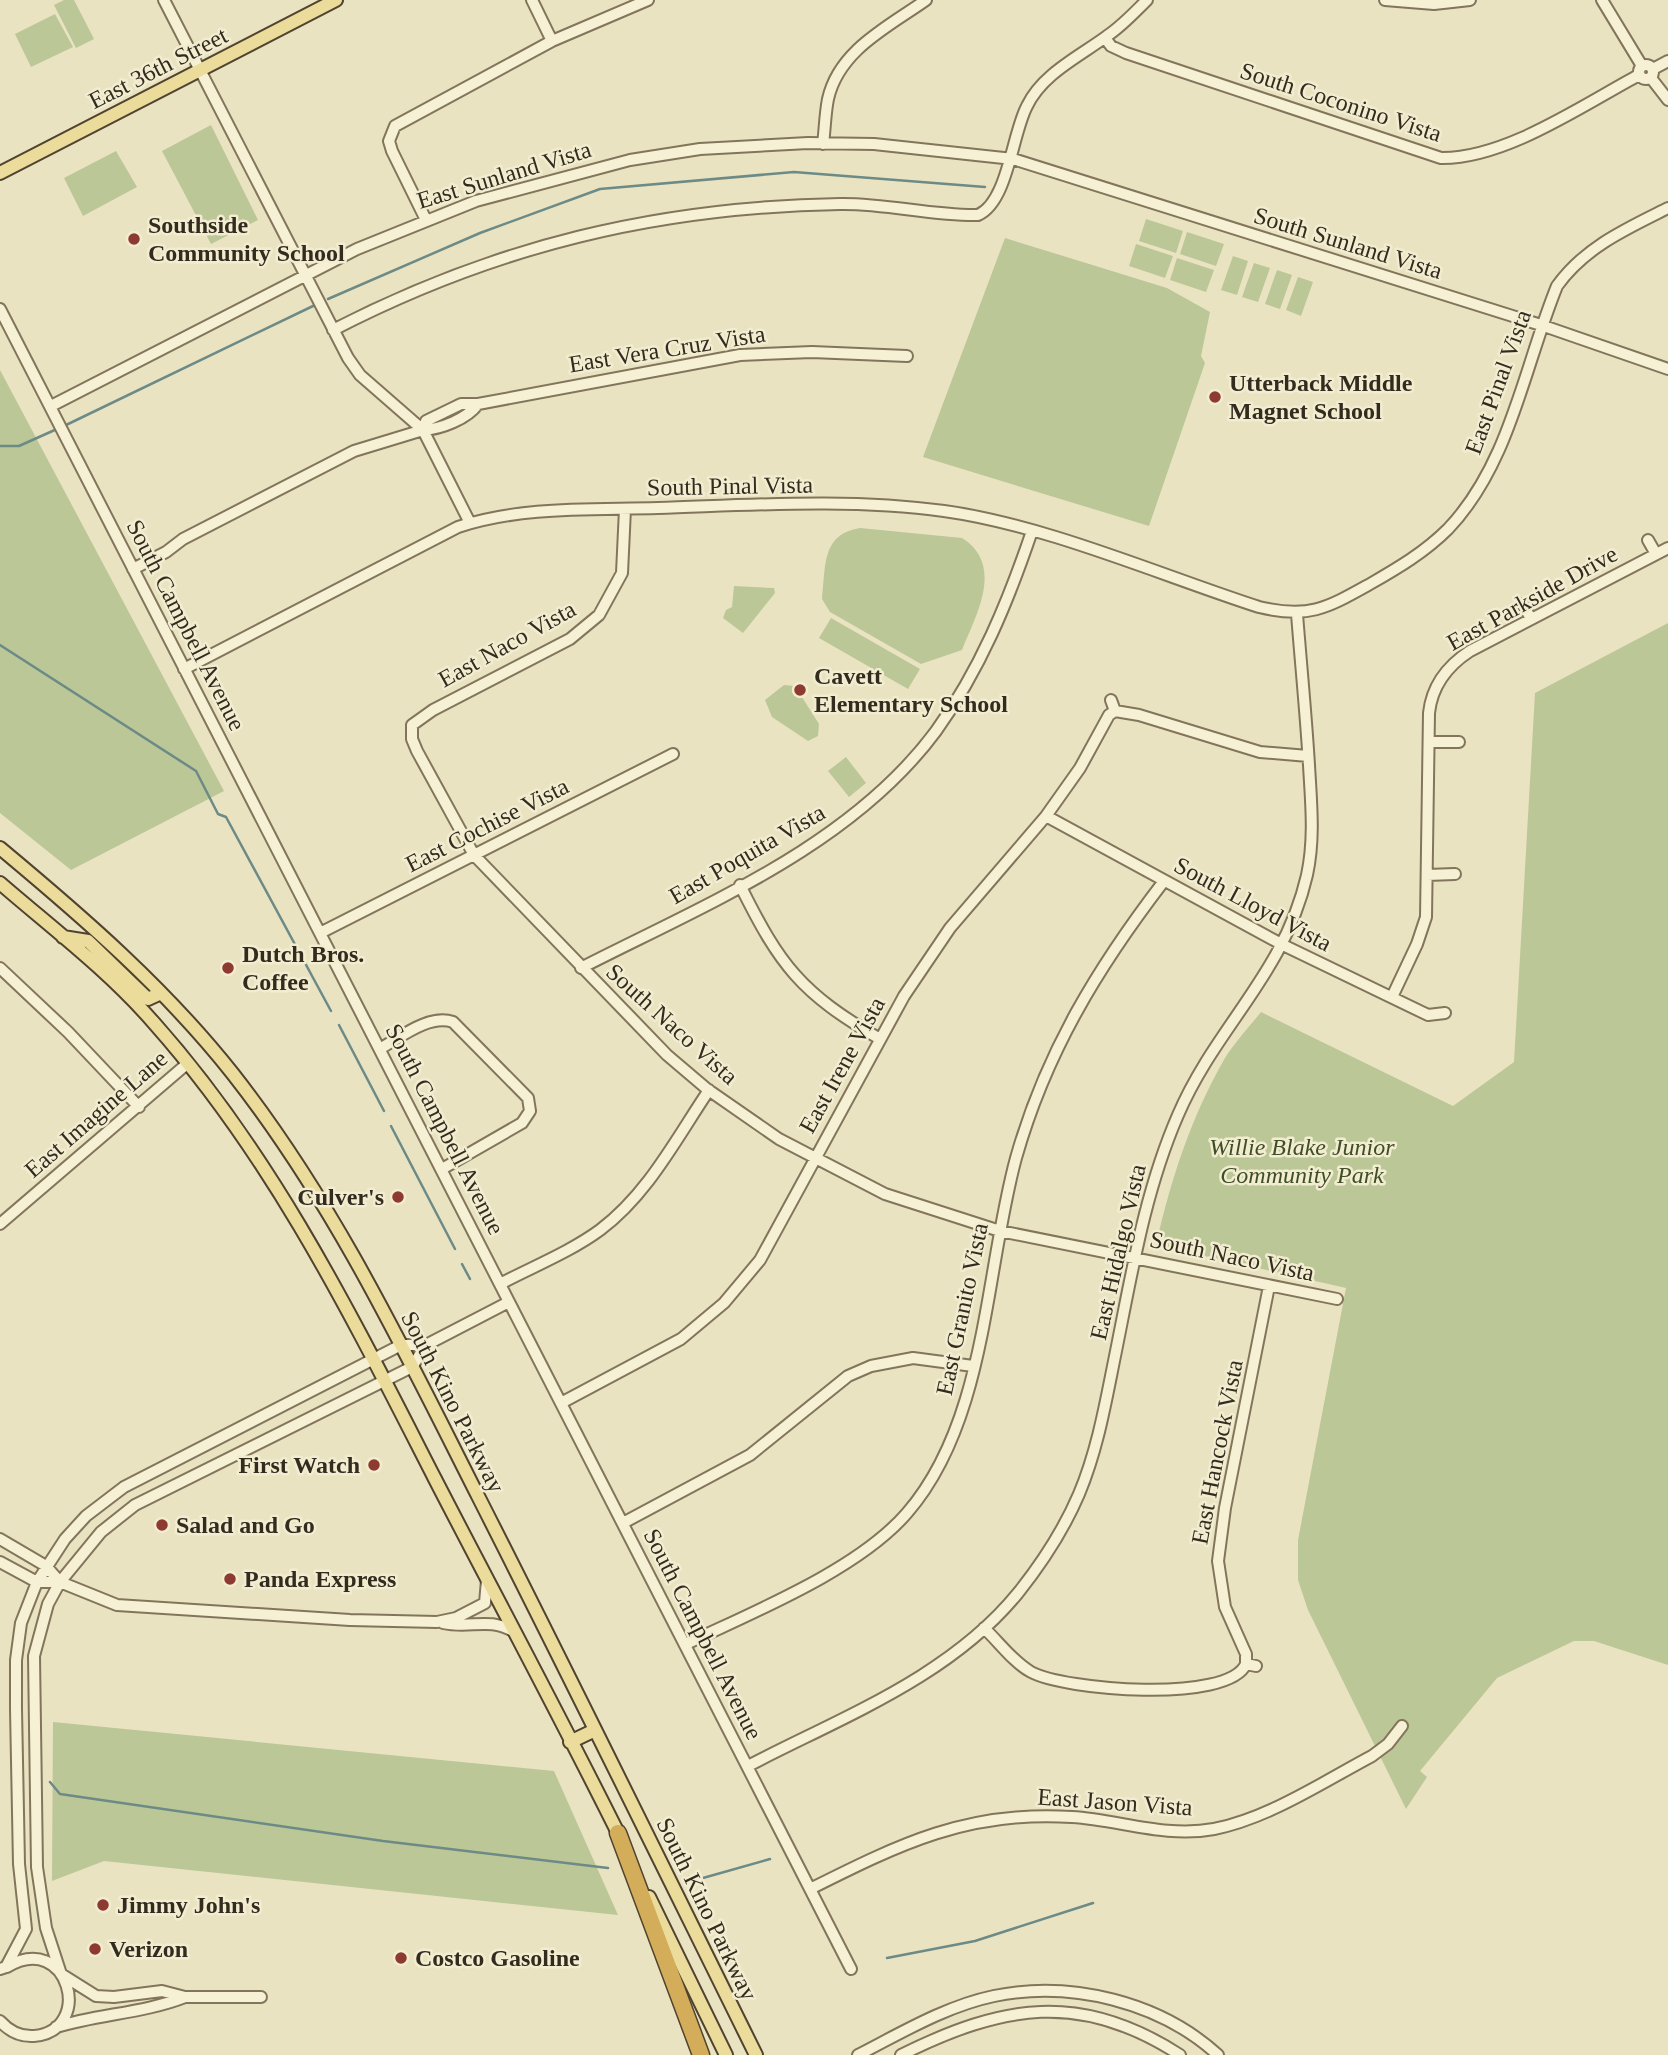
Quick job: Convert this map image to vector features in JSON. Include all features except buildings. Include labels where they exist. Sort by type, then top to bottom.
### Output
[{"type":"highway","points":[[618,1833],[701,2055]]},
{"type":"main road","name":"East 36th Street","points":[[0,173],[336,0]]},
{"type":"main road","name":"South Kino Parkway","points":[[0,848],[112,943],[161,993],[230,1070],[302,1169],[335,1222],[401,1345],[755,2055]]},
{"type":"main road","name":"South Kino Parkway","points":[[0,883],[132,999],[188,1063],[236,1124],[276,1184],[385,1380],[618,1833],[726,2055]]},
{"type":"main road","points":[[63,937],[88,941],[148,999],[161,993]]},
{"type":"main road","points":[[570,1742],[595,1730]]},
{"type":"street","points":[[164,0],[307,274],[333,330],[360,375],[415,420],[470,523]]},
{"type":"street","points":[[531,0],[552,41]]},
{"type":"street","points":[[426,219],[392,151],[390,133],[401,120],[552,41],[648,0]]},
{"type":"street","points":[[823,144],[828,99],[844,63],[865,43],[926,0]]},
{"type":"street","points":[[333,330],[407,294],[524,249],[664,217],[765,206],[844,204],[978,215],[988,211],[1012,159],[1021,119],[1035,93],[1055,74],[1105,38],[1147,0]]},
{"type":"street","points":[[1385,0],[1434,4],[1470,0]]},
{"type":"street","points":[[1602,0],[1646,72],[1668,100]]},
{"type":"street","name":"South Coconino Vista","points":[[1105,38],[1111,46],[1126,53],[1441,158],[1460,158],[1495,150],[1668,61]]},
{"type":"street","name":"East Sunland Vista","points":[[51,406],[307,274],[426,219],[525,186],[630,160],[699,149],[874,144],[1012,159]]},
{"type":"street","name":"South Sunland Vista","points":[[1012,159],[1541,326],[1668,369]]},
{"type":"street","name":"East Pinal Vista","points":[[1297,614],[1341,599],[1394,571],[1429,547],[1459,516],[1498,452],[1557,286],[1581,258],[1598,244],[1668,208]]},
{"type":"street","name":"South Campbell Avenue","points":[[0,309],[851,1969]]},
{"type":"street","name":"East Vera Cruz Vista","points":[[133,569],[166,552],[183,539],[354,451],[422,430],[426,421],[461,404],[478,404],[740,355],[812,352],[907,356]]},
{"type":"street","name":"South Pinal Vista","points":[[184,669],[470,523],[486,518],[541,512],[886,505],[945,511],[1032,531],[1259,607],[1297,614]]},
{"type":"street","name":"East Naco Vista","points":[[407,724],[586,629],[612,596],[622,573],[625,509]]},
{"type":"street","name":"East Poquita Vista","points":[[581,968],[802,851],[857,812],[916,755],[936,730],[1000,621],[1032,531]]},
{"type":"street","points":[[1648,540],[1656,554]]},
{"type":"street","name":"East Parkside Drive","points":[[1392,998],[1426,917],[1430,700],[1435,687],[1451,665],[1470,651],[1668,548]]},
{"type":"street","points":[[1523,604],[1531,619]]},
{"type":"street","name":"East Hidalgo Vista","points":[[748,1766],[913,1681],[985,1628],[1037,1568],[1079,1494],[1101,1428],[1151,1189],[1178,1112],[1215,1047],[1257,990],[1283,946],[1296,915],[1312,850],[1297,614]]},
{"type":"street","name":"East Irene Vista","points":[[561,1403],[662,1350],[719,1308],[760,1260],[904,996],[950,928],[1046,816],[1080,768],[1113,706],[1260,752],[1308,756]]},
{"type":"street","name":"South Naco Vista","points":[[407,724],[417,751],[474,855],[667,1055],[709,1090],[779,1139],[885,1194],[1000,1231],[1337,1299]]},
{"type":"street","points":[[1429,742],[1459,742]]},
{"type":"street","name":"East Cochise Vista","points":[[320,933],[673,754]]},
{"type":"street","name":"South Lloyd Vista","points":[[1046,816],[1283,946],[1428,1015],[1445,1013]]},
{"type":"street","points":[[1427,875],[1455,874]]},
{"type":"street","name":"East Granito Vista","points":[[686,1644],[866,1549],[907,1513],[935,1474],[959,1423],[1016,1158],[1052,1058],[1116,943],[1164,881]]},
{"type":"street","points":[[740,885],[762,929],[788,970],[825,1004],[880,1039]]},
{"type":"street","points":[[0,968],[68,1032],[139,1107]]},
{"type":"street","points":[[381,1048],[431,1021],[453,1022],[524,1092],[535,1113],[517,1128],[442,1169]]},
{"type":"street","name":"East Imagine Lane","points":[[0,1224],[188,1063]]},
{"type":"street","points":[[500,1284],[597,1231],[629,1205],[709,1090]]},
{"type":"street","name":"East Hancock Vista","points":[[985,1628],[1020,1665],[1058,1682],[1180,1691],[1226,1679],[1251,1665],[1225,1607],[1218,1561],[1221,1528],[1269,1286]]},
{"type":"street","points":[[2,1970],[26,1929],[19,1864],[16,1660],[21,1623],[46,1566],[86,1516],[124,1487],[401,1345],[426,1345],[509,1302]]},
{"type":"street","points":[[55,2027],[68,2006],[69,1989],[46,1928],[38,1886],[34,1696],[37,1645],[48,1604],[60,1583],[101,1532],[135,1505],[412,1367],[426,1345]]},
{"type":"street","points":[[623,1523],[750,1455],[848,1376],[871,1366],[913,1358],[973,1366]]},
{"type":"street","points":[[0,1539],[46,1566],[60,1583]]},
{"type":"street","points":[[0,1562],[37,1583],[60,1583],[117,1605],[350,1620],[436,1622],[463,1627],[497,1622],[513,1631]]},
{"type":"street","points":[[436,1622],[456,1618],[485,1603],[486,1579]]},
{"type":"street","name":"East Jason Vista","points":[[810,1889],[914,1839],[997,1819],[1072,1817],[1164,1832],[1218,1828],[1263,1812],[1372,1756],[1388,1744],[1402,1726]]},
{"type":"street","points":[[2,1970],[25,1959],[45,1961],[96,1996],[114,1997],[162,1990],[185,1997],[261,1997]]},
{"type":"street","points":[[858,2055],[962,2006],[1025,1991],[1057,1990],[1107,1997],[1130,2004],[1183,2030],[1218,2055]]},
{"type":"street","points":[[0,2021],[9,2029],[23,2035],[40,2035],[55,2027],[88,2017],[161,2007],[185,1997]]},
{"type":"street","points":[[901,2055],[956,2029],[991,2017],[1057,2012],[1111,2021],[1180,2055]]},
{"type":"green space","points":[[64,0],[74,0],[94,39],[76,48],[54,5]]},
{"type":"green space","points":[[55,14],[73,47],[31,67],[15,34]]},
{"type":"green space","points":[[211,125],[258,220],[211,244],[162,151]]},
{"type":"green space","points":[[116,151],[137,187],[83,216],[64,178]]},
{"type":"green space","points":[[1146,219],[1183,231],[1176,253],[1139,241]]},
{"type":"green space","points":[[1187,232],[1224,244],[1216,266],[1180,254]]},
{"type":"green space","points":[[1005,238],[1167,288],[1210,312],[1201,356],[1205,363],[1149,526],[923,457]]},
{"type":"green space","points":[[1136,244],[1173,256],[1165,278],[1129,266]]},
{"type":"green space","points":[[1233,256],[1248,261],[1237,295],[1221,290]]},
{"type":"green space","points":[[1177,258],[1214,270],[1206,292],[1170,280]]},
{"type":"green space","points":[[1254,263],[1270,268],[1258,302],[1242,297]]},
{"type":"green space","points":[[1277,270],[1292,275],[1280,309],[1265,304]]},
{"type":"green space","points":[[1298,277],[1313,282],[1301,316],[1286,310]]},
{"type":"green space","points":[[0,370],[224,791],[71,870],[0,813]]},
{"type":"green space","points":[[860,528],[962,538],[975,549],[985,576],[979,606],[962,650],[921,664],[830,612],[822,599],[828,554],[838,537],[847,531]]},
{"type":"green space","points":[[734,586],[774,588],[775,593],[743,633],[723,618],[726,610],[732,607]]},
{"type":"green space","points":[[831,618],[920,669],[908,689],[819,638]]},
{"type":"green space","name":"Willie Blake Junior Community Park","points":[[1668,623],[1668,1665],[1594,1641],[1574,1641],[1497,1678],[1420,1771],[1427,1777],[1406,1809],[1308,1610],[1298,1580],[1298,1540],[1346,1288],[1156,1245],[1175,1172],[1202,1103],[1225,1058],[1261,1012],[1453,1106],[1514,1062],[1535,693]]},
{"type":"green space","points":[[784,685],[795,686],[819,724],[818,736],[808,741],[772,717],[765,700]]},
{"type":"green space","points":[[846,757],[866,783],[849,797],[828,771]]},
{"type":"green space","points":[[53,1722],[554,1771],[618,1915],[104,1861],[52,1881]]},
{"type":"waterway","points":[[328,299],[480,233],[600,189],[794,172],[985,187]]},
{"type":"waterway","points":[[64,426],[313,306]]},
{"type":"waterway","points":[[0,446],[19,446],[57,429]]},
{"type":"waterway","points":[[0,645],[196,771],[218,814],[226,817],[331,1011]]},
{"type":"waterway","points":[[339,1025],[384,1111]]},
{"type":"waterway","points":[[391,1126],[455,1249]]},
{"type":"waterway","points":[[462,1264],[470,1279]]},
{"type":"waterway","points":[[50,1782],[60,1794],[383,1841],[608,1868]]},
{"type":"waterway","points":[[689,1877],[703,1878],[770,1859]]},
{"type":"waterway","points":[[887,1958],[975,1941],[1093,1903]]},
{"type":"place","name":"Southside Community School","points":[[134,239]]},
{"type":"place","name":"Utterback Middle Magnet School","points":[[1215,397]]},
{"type":"place","name":"Cavett Elementary School","points":[[800,690]]},
{"type":"place","name":"Dutch Bros. Coffee","points":[[228,968]]},
{"type":"place","name":"Culver's","points":[[398,1197]]},
{"type":"place","name":"First Watch","points":[[374,1465]]},
{"type":"place","name":"Salad and Go","points":[[162,1525]]},
{"type":"place","name":"Panda Express","points":[[230,1579]]},
{"type":"place","name":"Jimmy John's","points":[[103,1905]]},
{"type":"place","name":"Verizon","points":[[95,1949]]},
{"type":"place","name":"Costco Gasoline","points":[[401,1958]]}]
